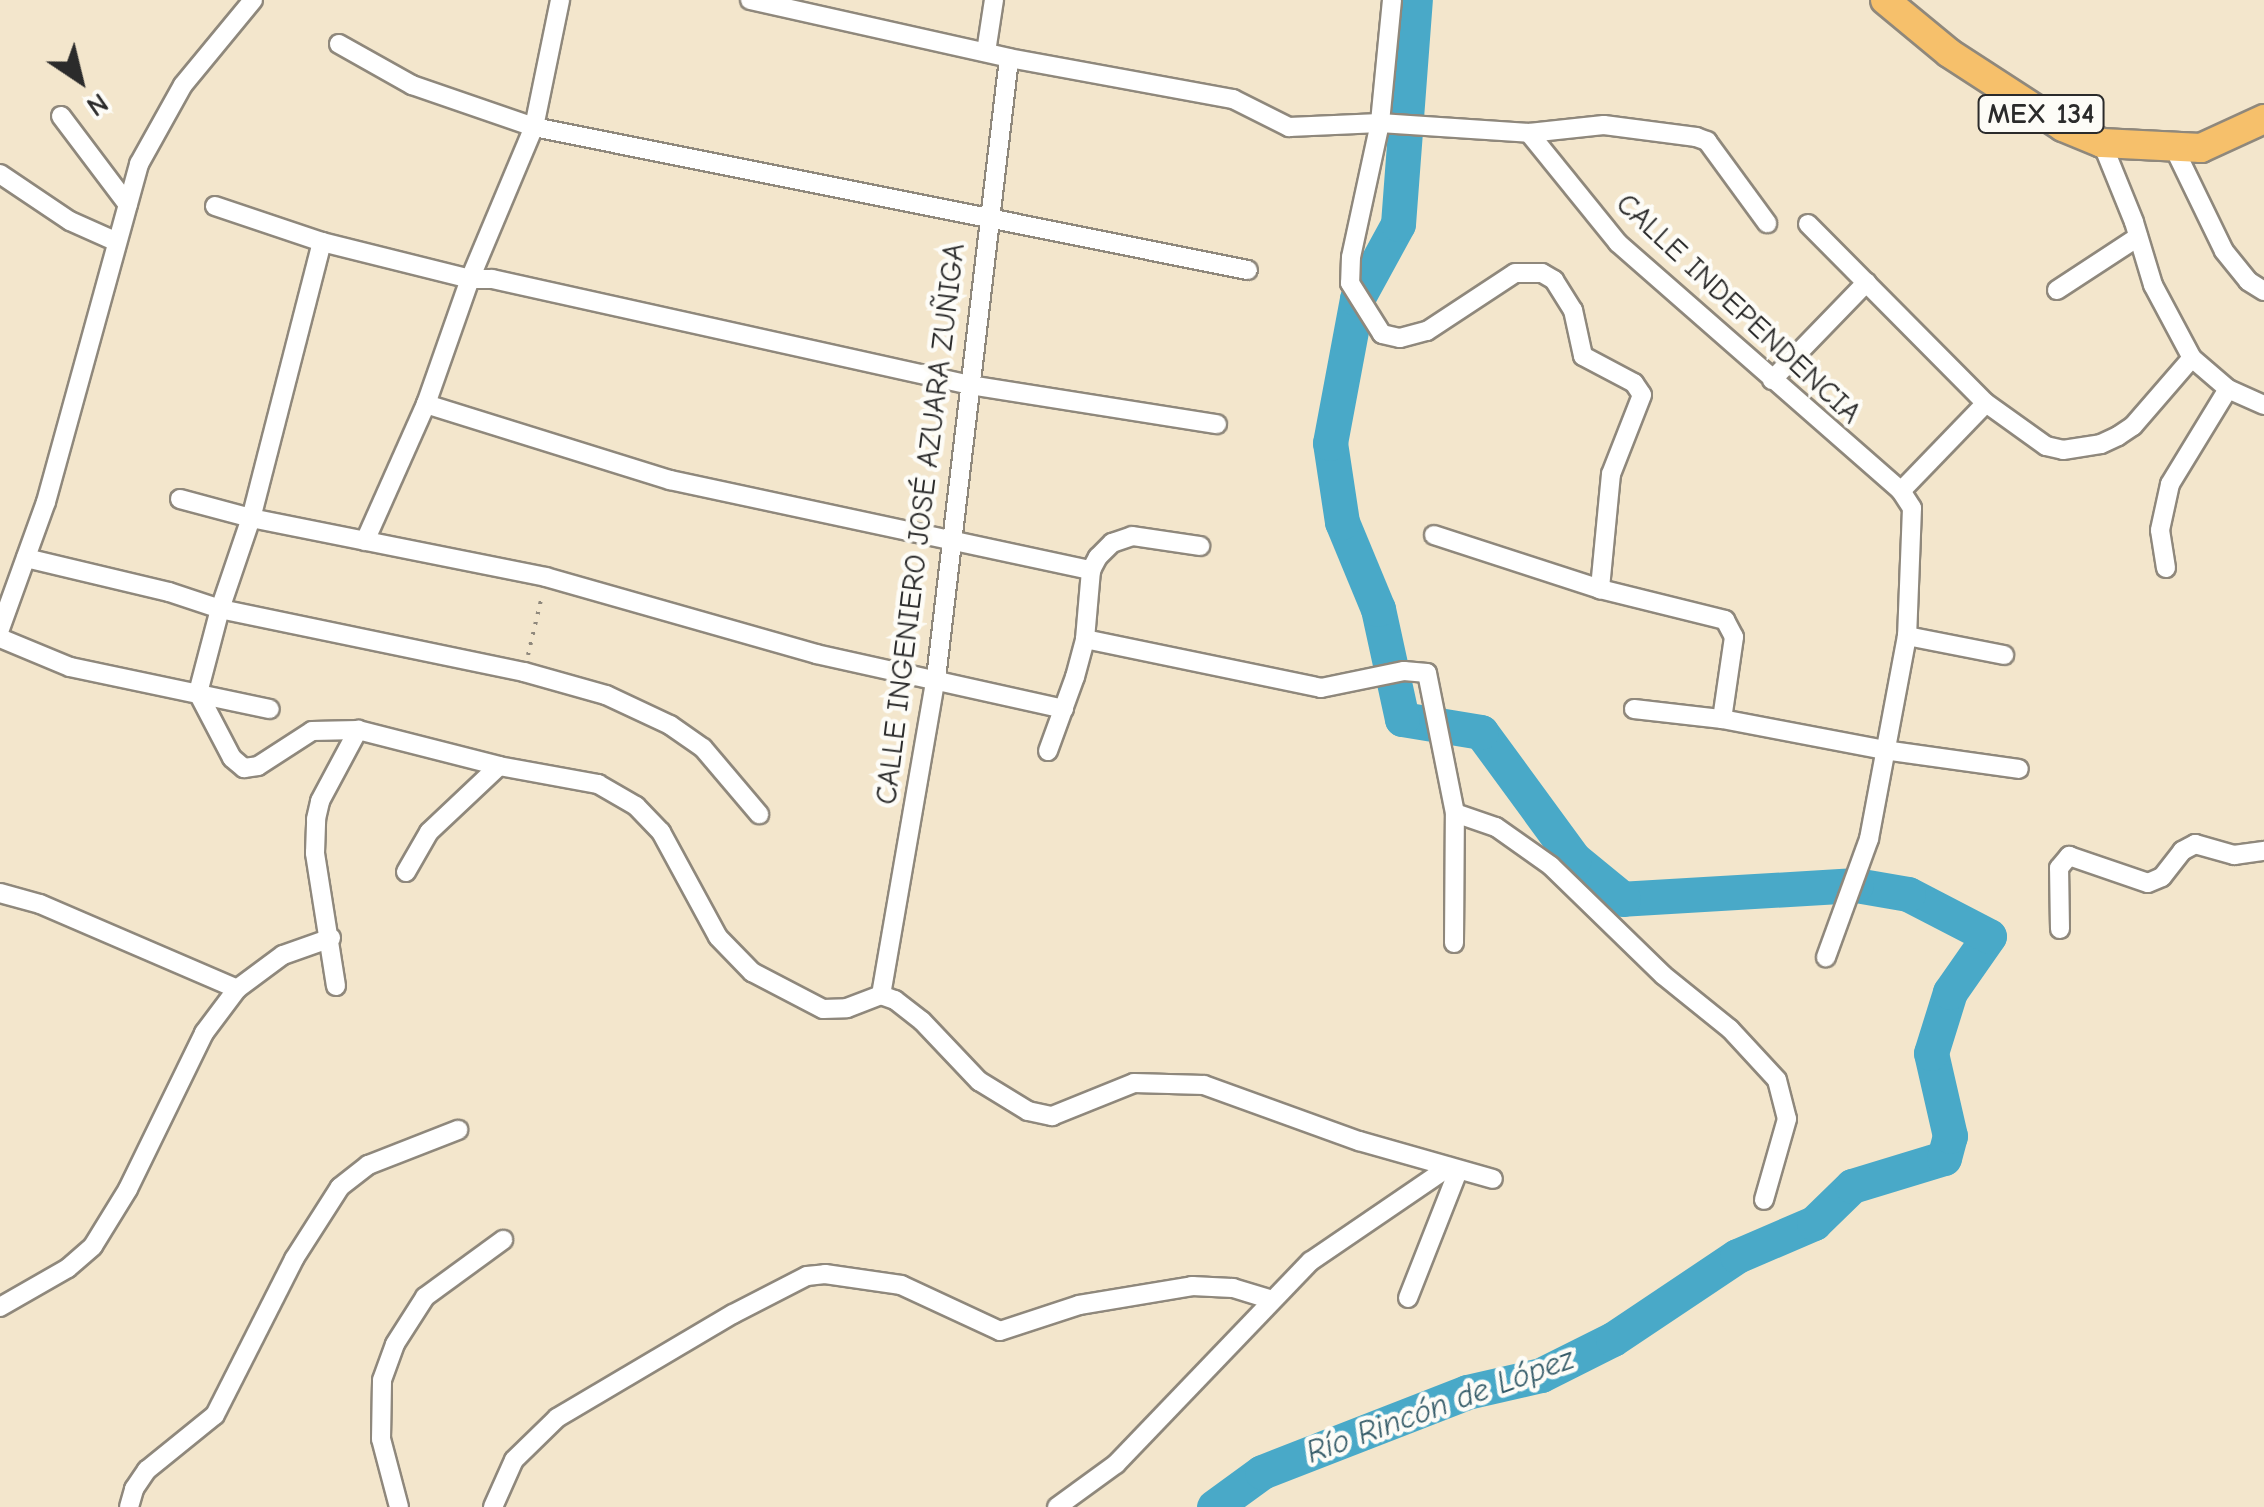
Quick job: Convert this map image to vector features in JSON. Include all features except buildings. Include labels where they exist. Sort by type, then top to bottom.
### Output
[{"type":"main road","name":"MEX 134","points":[[1885,0],[1980,74],[2062,126],[2102,143],[2201,148],[2264,119]]},
{"type":"street","points":[[0,629],[46,502],[139,164],[183,85],[253,0]]},
{"type":"street","points":[[365,542],[426,404],[470,279],[534,127],[560,0]]},
{"type":"street","points":[[750,0],[1010,58],[1232,99],[1289,127],[1380,124],[1529,133],[1604,124],[1652,128],[1704,139],[1767,223]]},
{"type":"street","points":[[986,52],[994,0]]},
{"type":"street","points":[[1392,0],[1380,124],[1351,258],[1350,283],[1382,334],[1412,337],[1501,280],[1529,271],[1554,280],[1570,302],[1583,356],[1640,390],[1641,401],[1611,474],[1600,589]]},
{"type":"street","points":[[339,44],[412,85],[534,127],[1248,270]]},
{"type":"street","name":"CALLE INGENIERO JOSÉ AZUARA ZUÑIGA","points":[[882,995],[936,678],[987,220],[1010,58]]},
{"type":"street","points":[[60,116],[128,206]]},
{"type":"street","name":"CALLE INDEPENDENCIA","points":[[1529,133],[1618,243],[1901,491]]},
{"type":"street","points":[[2102,143],[2166,314],[2192,358],[2228,389],[2264,405]]},
{"type":"street","points":[[2174,148],[2224,251],[2248,281],[2264,291]]},
{"type":"street","points":[[0,174],[70,221],[117,242]]},
{"type":"street","points":[[215,206],[322,242],[470,279],[492,279],[970,385],[1217,424]]},
{"type":"street","points":[[1808,224],[1986,403],[2046,446],[2063,450],[2100,444],[2132,426],[2192,358]]},
{"type":"street","points":[[2057,290],[2138,237]]},
{"type":"street","points":[[322,242],[251,518],[220,609],[198,694],[232,758],[244,768],[258,766],[312,731],[358,730],[500,766],[598,784],[636,806],[676,856],[718,937],[752,972],[823,1010],[847,1008],[882,995],[922,1021],[979,1080],[1038,1115],[1063,1113],[1134,1083],[1204,1086],[1493,1180]]},
{"type":"street","points":[[1772,380],[1866,282]]},
{"type":"street","points":[[2166,568],[2160,530],[2170,484],[2228,389]]},
{"type":"street","points":[[1826,957],[1869,839],[1907,636],[1914,517],[1901,491],[1986,403]]},
{"type":"street","points":[[426,404],[670,480],[1091,570]]},
{"type":"street","points":[[180,499],[365,542],[546,576],[689,621],[1064,710]]},
{"type":"street","points":[[1434,535],[1600,589],[1719,616],[1730,625],[1734,636],[1722,719]]},
{"type":"street","points":[[1048,751],[1085,638],[1091,570],[1112,543],[1132,536],[1200,546]]},
{"type":"street","points":[[26,558],[169,592],[220,609],[524,672],[606,695],[670,725],[703,748],[759,814]]},
{"type":"street","points":[[1907,636],[2004,655]]},
{"type":"street","points":[[0,638],[70,667],[270,710]]},
{"type":"street","points":[[1085,638],[1321,688],[1422,670],[1432,689],[1454,814],[1454,944]]},
{"type":"street","points":[[1634,710],[1722,719],[1884,750],[2018,769]]},
{"type":"street","points":[[336,986],[315,854],[316,819],[320,801],[358,730]]},
{"type":"street","points":[[406,872],[428,832],[500,766]]},
{"type":"street","points":[[1454,814],[1496,827],[1551,866],[1765,1064],[1782,1091],[1787,1119],[1764,1200]]},
{"type":"street","points":[[2060,928],[2059,868],[2069,856],[2148,883],[2162,877],[2182,851],[2195,844],[2234,854],[2264,851]]},
{"type":"street","points":[[0,893],[66,915],[237,989]]},
{"type":"street","points":[[0,1307],[68,1268],[93,1246],[128,1190],[204,1033],[237,989],[283,955],[331,938]]},
{"type":"street","points":[[129,1507],[134,1489],[147,1470],[216,1414],[304,1239],[340,1187],[368,1165],[458,1130]]},
{"type":"street","points":[[1408,1298],[1454,1169]]},
{"type":"street","points":[[1057,1507],[1116,1464],[1270,1299],[1311,1261],[1454,1169]]},
{"type":"street","points":[[399,1507],[381,1439],[382,1380],[395,1344],[425,1297],[503,1240]]},
{"type":"street","points":[[494,1507],[514,1460],[557,1418],[733,1314],[807,1276],[825,1274],[900,1284],[1000,1331],[1079,1305],[1192,1286],[1234,1288],[1270,1299]]},
{"type":"path","points":[[524,672],[546,576]]},
{"type":"waterway","name":"Río Rincón de López","points":[[1214,1507],[1262,1472],[1467,1392],[1541,1375],[1613,1339],[1737,1256],[1814,1223],[1852,1186],[1944,1158],[1950,1136],[1931,1053],[1950,992],[1989,936],[1908,894],[1856,885],[1623,899],[1574,859],[1481,732],[1402,719],[1378,609],[1342,522],[1330,443],[1357,299],[1398,224],[1415,0]]}]
